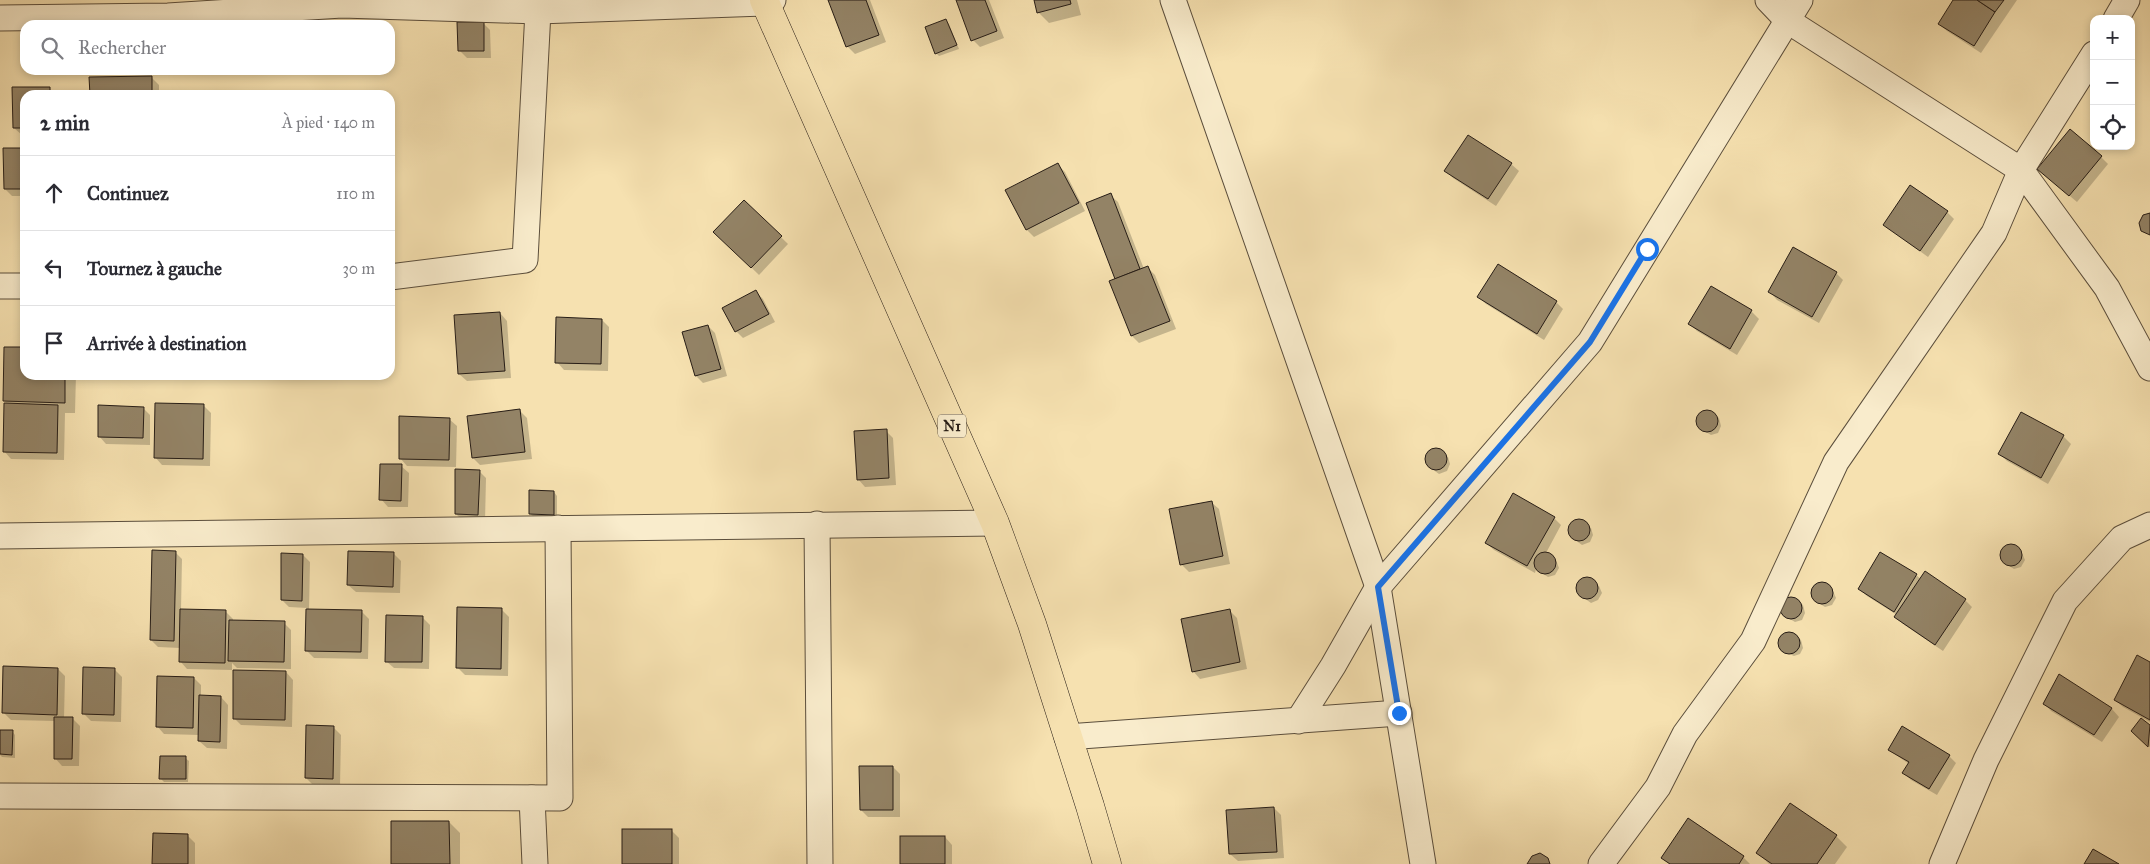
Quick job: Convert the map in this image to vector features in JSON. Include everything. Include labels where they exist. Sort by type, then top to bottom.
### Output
[{"type":"highway","name":"N1","points":[[767,1],[995,523],[1032,624],[1107,864]]},
{"type":"street","points":[[1173,0],[1378,587],[1423,864]]},
{"type":"street","points":[[1768,0],[1788,21],[2021,170],[2107,288],[2150,368]]},
{"type":"street","points":[[1298,720],[1333,666],[1378,587],[1590,342],[1800,0]]},
{"type":"street","points":[[2118,15],[2127,0]]},
{"type":"street","points":[[0,18],[168,16],[342,6],[538,11],[767,1]]},
{"type":"street","points":[[395,276],[525,260],[538,11]]},
{"type":"street","points":[[1601,864],[1658,787],[1685,734],[1753,642],[1836,462],[1994,233],[2021,170],[2090,60]]},
{"type":"street","points":[[0,286],[20,286]]},
{"type":"street","points":[[0,536],[995,523]]},
{"type":"street","points":[[817,524],[820,864]]},
{"type":"street","points":[[1942,864],[1986,760],[2065,601],[2122,538],[2150,525]]},
{"type":"street","points":[[0,796],[560,798],[558,528]]},
{"type":"street","points":[[1067,737],[1399,713]]},
{"type":"street","points":[[532,798],[535,864]]},
{"type":"building","points":[[828,0],[866,0],[879,35],[846,47]]},
{"type":"building","points":[[956,0],[985,0],[997,31],[971,41]]},
{"type":"building","points":[[1034,0],[1070,0],[1071,4],[1037,13]]},
{"type":"building","points":[[1953,0],[1977,0],[1995,12],[1974,46],[1938,24]]},
{"type":"building","points":[[1977,0],[2004,0],[1995,12]]},
{"type":"building","points":[[946,19],[957,45],[935,54],[925,27]]},
{"type":"building","points":[[457,22],[484,22],[484,51],[458,51]]},
{"type":"building","points":[[152,76],[152,90],[90,90],[89,77]]},
{"type":"building","points":[[12,87],[50,87],[50,90],[20,90],[20,128],[13,128]]},
{"type":"building","points":[[2070,129],[2090,146],[2090,150],[2095,150],[2102,156],[2069,196],[2037,169]]},
{"type":"building","points":[[1468,135],[1512,163],[1488,199],[1444,171]]},
{"type":"building","points":[[3,148],[20,148],[20,189],[4,189]]},
{"type":"building","points":[[1058,163],[1079,203],[1026,230],[1005,190]]},
{"type":"building","points":[[1910,185],[1948,211],[1920,251],[1883,225]]},
{"type":"building","points":[[1111,193],[1140,269],[1115,279],[1086,203]]},
{"type":"building","points":[[744,200],[782,236],[751,268],[713,232]]},
{"type":"building","points":[[2150,213],[2150,235],[2141,231],[2139,223],[2143,215]]},
{"type":"building","points":[[1793,247],[1837,272],[1812,317],[1768,292]]},
{"type":"building","points":[[1498,264],[1557,301],[1537,334],[1477,297]]},
{"type":"building","points":[[1148,266],[1170,321],[1131,336],[1109,281]]},
{"type":"building","points":[[1711,286],[1752,310],[1730,349],[1688,324]]},
{"type":"building","points":[[756,290],[769,314],[735,332],[722,308]]},
{"type":"building","points":[[500,312],[505,371],[458,374],[454,315]]},
{"type":"building","points":[[556,317],[602,319],[601,364],[555,363]]},
{"type":"building","points":[[708,325],[721,369],[695,376],[682,332]]},
{"type":"building","points":[[4,347],[20,347],[20,380],[65,380],[65,403],[3,401]]},
{"type":"building","points":[[4,403],[58,405],[57,453],[3,452]]},
{"type":"building","points":[[155,403],[204,404],[203,459],[154,458]]},
{"type":"building","points":[[98,405],[144,407],[143,438],[98,437]]},
{"type":"building","points":[[520,409],[525,452],[472,458],[467,416]]},
{"type":"building","points":[[1707,410],[1715,413],[1718,421],[1715,429],[1707,432],[1699,429],[1696,421],[1699,413]]},
{"type":"building","points":[[2021,412],[2064,435],[2041,478],[1998,454]]},
{"type":"building","points":[[399,416],[450,418],[449,460],[399,459]]},
{"type":"building","points":[[887,429],[889,478],[857,480],[854,431]]},
{"type":"building","points":[[1436,448],[1444,451],[1447,459],[1444,467],[1436,470],[1428,467],[1425,459],[1428,451]]},
{"type":"building","points":[[380,464],[402,464],[401,501],[379,500]]},
{"type":"building","points":[[455,469],[480,470],[478,515],[455,514]]},
{"type":"building","points":[[529,490],[554,491],[554,515],[529,514]]},
{"type":"building","points":[[1513,493],[1555,517],[1527,566],[1485,543]]},
{"type":"building","points":[[1212,501],[1223,556],[1180,565],[1169,509]]},
{"type":"building","points":[[1579,519],[1587,522],[1590,530],[1587,538],[1579,541],[1571,538],[1568,530],[1571,522]]},
{"type":"building","points":[[2011,544],[2019,547],[2022,555],[2019,563],[2011,566],[2003,563],[2000,555],[2003,547]]},
{"type":"building","points":[[152,550],[176,551],[174,641],[150,640]]},
{"type":"building","points":[[348,551],[394,552],[393,587],[347,585]]},
{"type":"building","points":[[1545,552],[1553,555],[1556,563],[1553,571],[1545,574],[1537,571],[1534,563],[1537,555]]},
{"type":"building","points":[[1880,552],[1917,574],[1894,612],[1858,589]]},
{"type":"building","points":[[281,553],[303,554],[302,601],[281,600]]},
{"type":"building","points":[[1925,571],[1966,599],[1935,645],[1894,617]]},
{"type":"building","points":[[1587,577],[1595,580],[1598,588],[1595,596],[1587,599],[1579,596],[1576,588],[1579,580]]},
{"type":"building","points":[[1822,582],[1830,585],[1833,593],[1830,601],[1822,604],[1814,601],[1811,593],[1814,585]]},
{"type":"building","points":[[1791,597],[1799,600],[1802,608],[1799,616],[1791,619],[1783,616],[1780,608],[1783,600]]},
{"type":"building","points":[[457,607],[502,608],[501,669],[456,668]]},
{"type":"building","points":[[180,609],[226,610],[225,663],[179,662]]},
{"type":"building","points":[[306,609],[362,610],[361,652],[305,651]]},
{"type":"building","points":[[1230,609],[1240,662],[1192,672],[1181,619]]},
{"type":"building","points":[[386,615],[423,616],[422,662],[385,662]]},
{"type":"building","points":[[229,620],[285,621],[284,662],[228,661]]},
{"type":"building","points":[[1789,632],[1797,635],[1800,643],[1797,651],[1789,654],[1781,651],[1778,643],[1781,635]]},
{"type":"building","points":[[2137,655],[2150,662],[2150,720],[2114,700]]},
{"type":"building","points":[[3,666],[58,668],[57,715],[2,713]]},
{"type":"building","points":[[83,667],[115,668],[114,715],[82,714]]},
{"type":"building","points":[[233,670],[286,671],[285,720],[233,719]]},
{"type":"building","points":[[2059,674],[2112,708],[2094,735],[2043,704]]},
{"type":"building","points":[[157,676],[194,677],[193,728],[156,727]]},
{"type":"building","points":[[199,695],[221,696],[220,742],[198,741]]},
{"type":"building","points":[[54,717],[73,717],[72,759],[54,759]]},
{"type":"building","points":[[2141,718],[2150,725],[2148,747],[2131,731]]},
{"type":"building","points":[[306,725],[334,726],[333,779],[305,778]]},
{"type":"building","points":[[1902,726],[1950,755],[1929,789],[1902,773],[1909,762],[1888,750]]},
{"type":"building","points":[[0,730],[13,730],[12,755],[0,754]]},
{"type":"building","points":[[160,756],[186,756],[186,779],[159,779]]},
{"type":"building","points":[[859,766],[893,766],[893,810],[860,810]]},
{"type":"building","points":[[1790,803],[1837,835],[1817,864],[1772,864],[1756,853]]},
{"type":"building","points":[[1274,807],[1277,852],[1229,854],[1226,810]]},
{"type":"building","points":[[1688,818],[1744,856],[1739,864],[1670,864],[1661,858]]},
{"type":"building","points":[[391,821],[449,821],[450,864],[391,864]]},
{"type":"building","points":[[622,829],[672,829],[672,864],[622,864]]},
{"type":"building","points":[[153,833],[188,834],[188,864],[152,864]]},
{"type":"building","points":[[900,836],[945,836],[945,864],[900,864]]},
{"type":"building","points":[[2093,849],[2119,864],[2084,864]]},
{"type":"building","points":[[1540,853],[1548,858],[1550,864],[1527,864],[1532,856]]},
{"type":"route","points":[[1399,713],[1378,587],[1590,342],[1647,249]]}]
